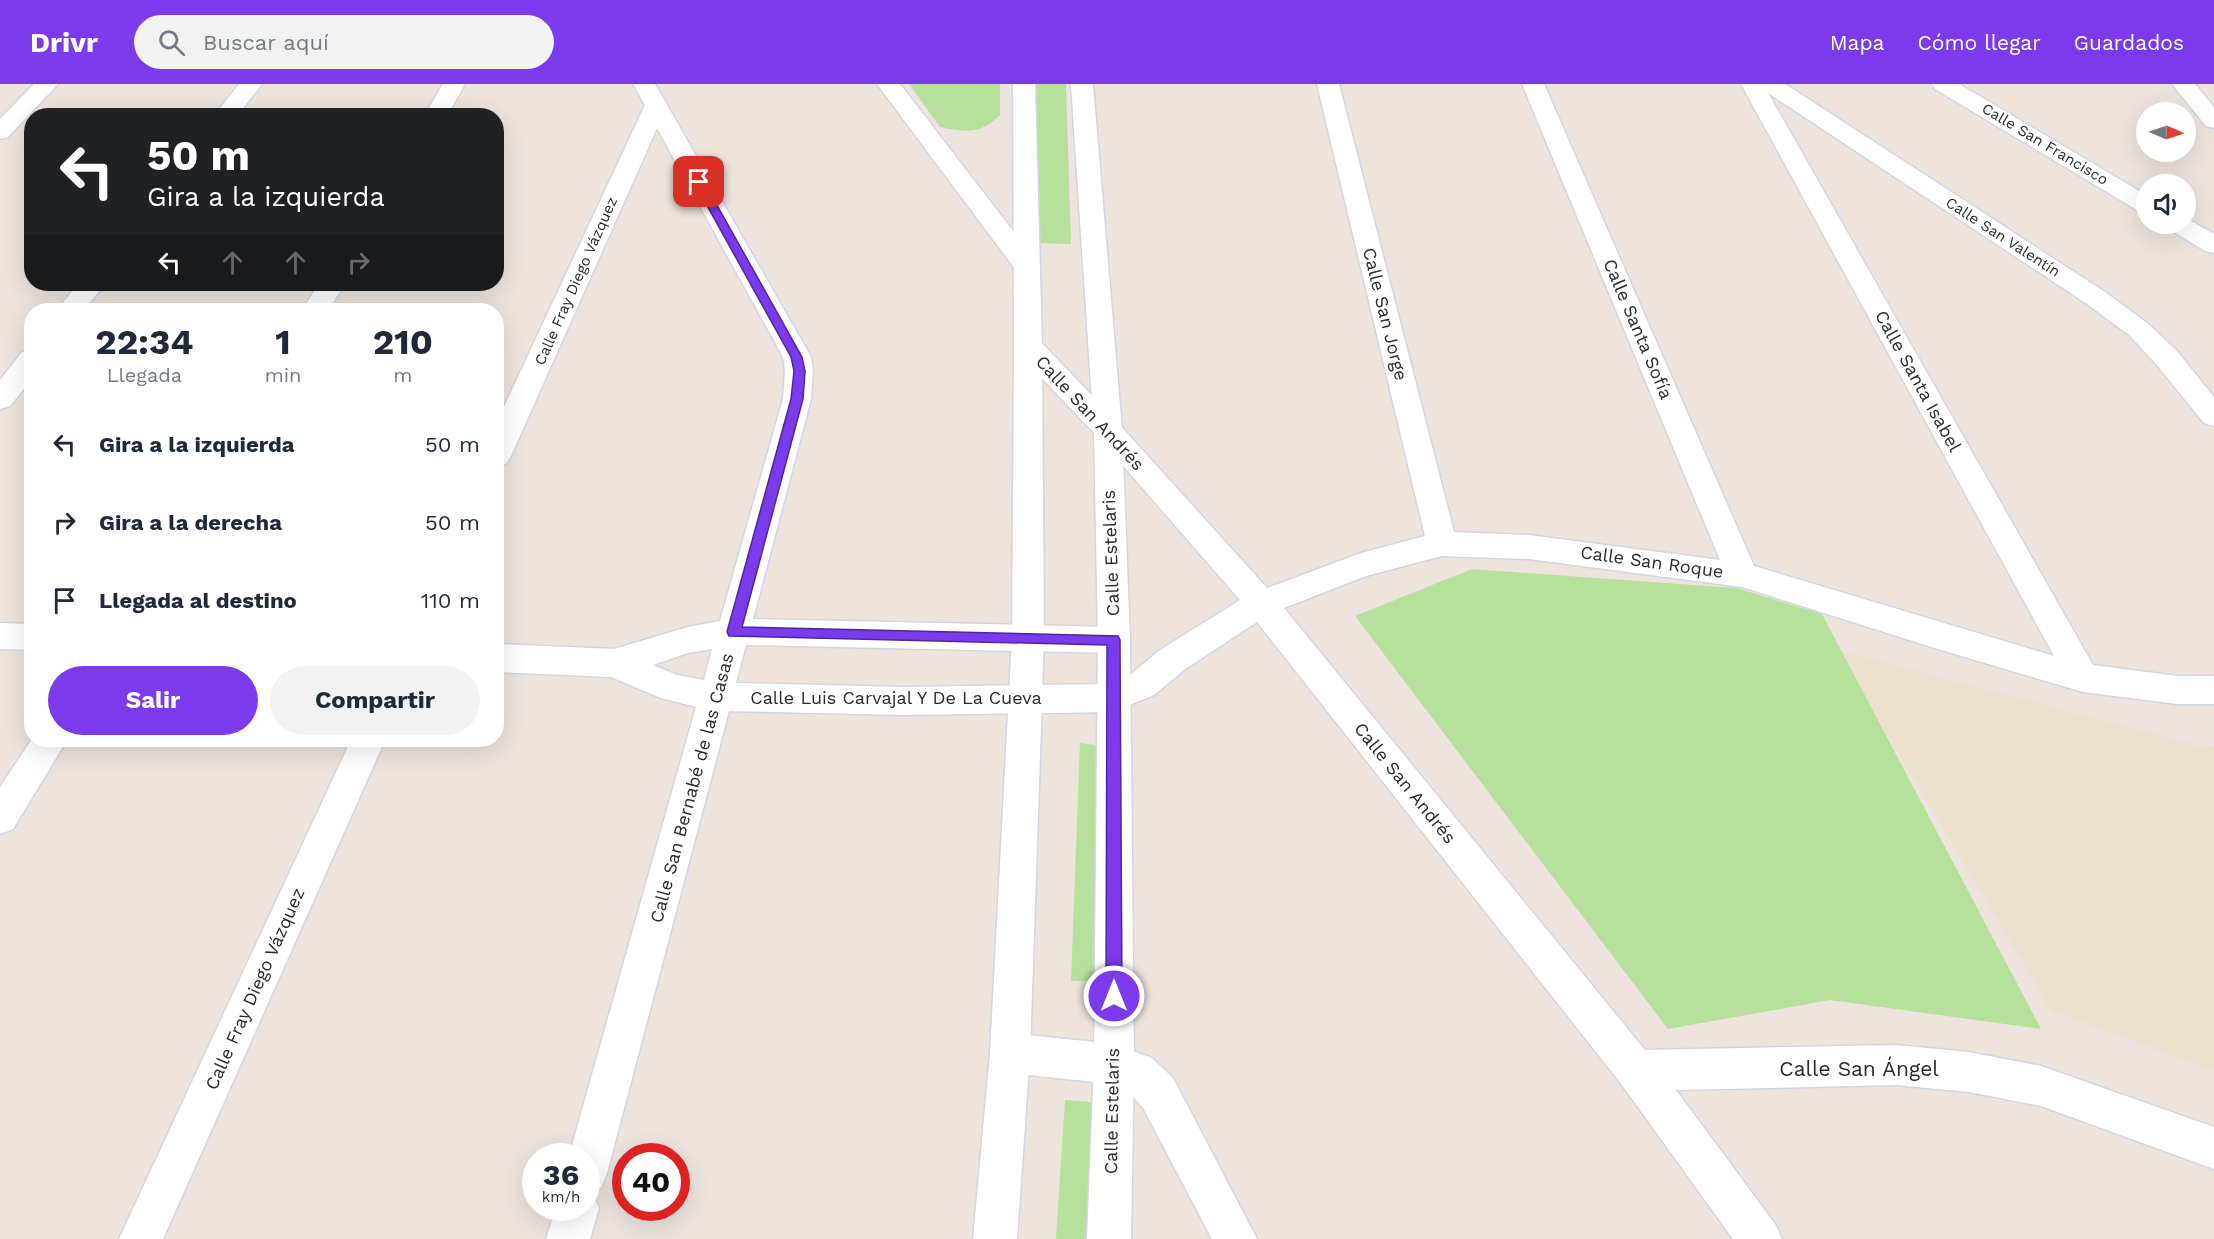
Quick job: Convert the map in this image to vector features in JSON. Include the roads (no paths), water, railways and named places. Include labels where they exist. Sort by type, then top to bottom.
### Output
[{"type":"street","points":[[0,132],[47,84]]},
{"type":"street","points":[[231,108],[250,84]]},
{"type":"street","points":[[440,108],[454,84]]},
{"type":"street","points":[[888,84],[1027,267]]},
{"type":"street","points":[[995,1239],[1010,1053],[1028,637],[1028,346],[1024,84]]},
{"type":"street","name":"Calle Estelaris","points":[[1082,84],[1108,430],[1114,640],[1114,1064],[1109,1239]]},
{"type":"street","name":"Calle San Jorge","points":[[1328,84],[1442,544]]},
{"type":"street","name":"Calle Santa Sofía","points":[[1533,84],[1742,575]]},
{"type":"street","name":"Calle Santa Isabel","points":[[1752,84],[2083,678]]},
{"type":"street","name":"Calle San Valentín","points":[[1770,84],[2096,298],[2138,329],[2166,357],[2214,416]]},
{"type":"street","points":[[2183,84],[2214,121]]},
{"type":"street","name":"Calle San Francisco","points":[[1948,86],[2136,199]]},
{"type":"street","name":"Calle Fray Diego Vázquez","points":[[504,437],[650,94]]},
{"type":"street","name":"Calle San Bernabé de las Casas","points":[[594,1143],[797,399],[800,371],[797,357],[650,94]]},
{"type":"street","points":[[2195,234],[2214,245]]},
{"type":"street","points":[[76,303],[86,291]]},
{"type":"street","name":"Calle San Andrés","points":[[1028,346],[1108,430],[1261,603],[1636,1071],[1760,1239]]},
{"type":"street","points":[[0,399],[24,369]]},
{"type":"street","name":"Calle San Roque","points":[[1113,698],[1142,685],[1172,660],[1261,603],[1361,565],[1442,544],[1584,553],[1742,575],[1941,637],[2083,678],[2177,690],[2214,690]]},
{"type":"street","name":"Calle Luis Carvajal Y De La Cueva","points":[[614,663],[688,639],[734,632],[1114,640]]},
{"type":"street","points":[[0,636],[24,637]]},
{"type":"street","name":"Calle Luis Carvajal Y De La Cueva","points":[[504,658],[614,663],[674,688],[717,697],[903,701],[1113,698]]},
{"type":"street","points":[[0,818],[46,747]]},
{"type":"street","name":"Calle Fray Diego Vázquez","points":[[141,1239],[365,747]]},
{"type":"street","points":[[1010,1053],[1114,1064],[1138,1072],[1158,1093],[1235,1239]]},
{"type":"street","name":"Calle San Ángel","points":[[1636,1071],[1896,1065],[1969,1072],[2041,1086],[2196,1141]]},
{"type":"street","points":[[2196,1141],[2214,1172]]},
{"type":"street","points":[[568,1239],[573,1221]]}]
